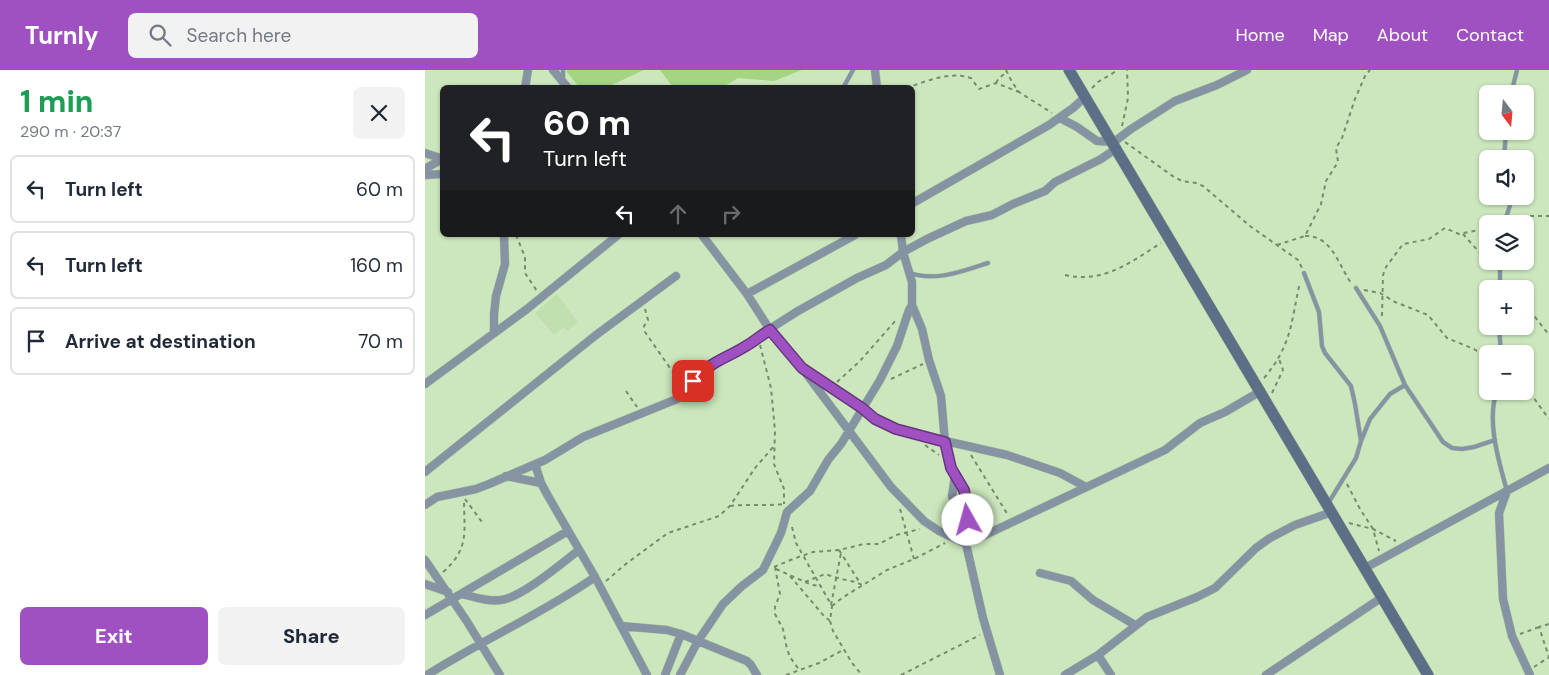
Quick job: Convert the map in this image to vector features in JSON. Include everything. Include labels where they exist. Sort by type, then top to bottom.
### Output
[{"type":"street","points":[[526,85],[529,70]]},
{"type":"street","points":[[553,70],[562,85]]},
{"type":"street","points":[[875,70],[877,85]]},
{"type":"street","points":[[1069,70],[1116,143],[1169,237],[1428,675]]},
{"type":"street","points":[[425,505],[442,496],[465,495],[545,460],[583,438],[677,400],[702,370],[745,346],[798,311],[857,278],[886,265],[903,252],[927,239],[967,221],[992,215],[1045,191],[1055,182],[1101,159],[1131,129],[1175,101],[1217,85],[1247,70]]},
{"type":"street","points":[[915,202],[1060,118],[1085,96]]},
{"type":"street","points":[[1060,118],[1097,141],[1116,143]]},
{"type":"street","points":[[425,152],[440,158]]},
{"type":"street","points":[[425,169],[440,160]]},
{"type":"street","points":[[425,175],[440,174]]},
{"type":"street","points":[[494,333],[493,314],[505,264],[504,237]]},
{"type":"street","points":[[425,384],[542,296],[616,237]]},
{"type":"street","points":[[704,237],[747,294],[770,330],[802,368],[900,497],[933,528],[957,540],[966,540],[1011,522],[1165,450],[1201,423],[1262,392]]},
{"type":"street","points":[[747,294],[851,237]]},
{"type":"street","points":[[680,675],[698,642],[723,604],[763,570],[781,533],[786,516],[792,507],[810,491],[849,430],[891,358],[911,307],[913,290],[903,252],[901,237]]},
{"type":"street","points":[[425,472],[596,335],[676,276]]},
{"type":"street","points":[[911,307],[922,329],[929,360],[941,396],[945,442],[951,468],[964,490],[968,520],[966,540]]},
{"type":"street","points":[[802,368],[883,424],[945,442],[1007,455],[1060,473],[1086,486]]},
{"type":"street","points":[[535,464],[541,483],[600,586],[647,675]]},
{"type":"street","points":[[1365,568],[1549,468]]},
{"type":"street","points":[[506,476],[541,483]]},
{"type":"street","points":[[955,476],[952,496],[966,540],[987,632],[1000,675]]},
{"type":"street","points":[[1507,491],[1499,513],[1503,599],[1512,636],[1529,674]]},
{"type":"street","points":[[1065,675],[1098,655],[1135,625],[1153,614],[1215,588],[1256,548],[1270,538],[1330,508]]},
{"type":"street","points":[[425,615],[568,531]]},
{"type":"street","points":[[462,594],[498,601],[507,599],[535,582],[579,550]]},
{"type":"street","points":[[425,560],[448,592],[500,675]]},
{"type":"street","points":[[1040,573],[1071,581],[1093,600],[1135,625]]},
{"type":"street","points":[[427,675],[568,595],[595,577]]},
{"type":"street","points":[[425,584],[448,592]]},
{"type":"street","points":[[1266,675],[1381,598]]},
{"type":"street","points":[[621,626],[667,630],[681,634],[747,662],[757,675]]},
{"type":"street","points":[[665,675],[681,634]]},
{"type":"street","points":[[1098,655],[1111,675]]},
{"type":"lane","points":[[563,70],[563,85]]},
{"type":"lane","points":[[845,85],[853,70]]},
{"type":"lane","points":[[1513,85],[1517,70]]},
{"type":"lane","points":[[909,273],[920,277],[936,277],[988,263]]},
{"type":"lane","points":[[1304,272],[1319,312],[1322,346],[1325,353],[1351,386],[1361,441]]},
{"type":"lane","points":[[1356,288],[1371,310],[1405,385],[1443,442],[1452,448],[1474,447],[1495,440]]},
{"type":"lane","points":[[1330,508],[1344,477],[1356,458],[1370,419],[1390,394],[1405,385]]},
{"type":"lane","points":[[1494,400],[1497,458],[1507,491]]},
{"type":"path","points":[[1085,96],[1098,82],[1118,70]]},
{"type":"path","points":[[1127,70],[1127,98],[1116,143],[1174,177],[1196,182],[1208,190],[1250,226],[1298,260],[1304,272],[1299,284],[1293,321],[1279,359],[1262,392]]},
{"type":"path","points":[[1305,236],[1321,204],[1326,181],[1338,162],[1336,148],[1365,76],[1370,70]]},
{"type":"path","points":[[914,85],[936,77],[950,75],[971,78],[979,89],[996,83],[1007,71],[1019,92]]},
{"type":"path","points":[[996,83],[1019,92],[1060,118]]},
{"type":"path","points":[[1534,216],[1549,216]]},
{"type":"path","points":[[1384,336],[1382,321],[1383,275],[1386,267],[1403,244],[1429,239],[1445,228],[1456,234],[1479,229]]},
{"type":"path","points":[[1463,234],[1479,252]]},
{"type":"path","points":[[1277,245],[1305,236],[1313,236],[1331,248],[1350,282],[1356,288],[1382,294],[1395,302],[1428,315],[1447,338],[1479,352]]},
{"type":"path","points":[[517,237],[525,257],[525,274],[542,296]]},
{"type":"path","points":[[1065,275],[1084,278],[1103,275],[1140,256],[1169,237]]},
{"type":"path","points":[[648,296],[645,308],[648,320],[644,326],[645,332],[675,374],[682,382],[689,385]]},
{"type":"path","points":[[831,387],[849,373],[880,336],[911,307]]},
{"type":"path","points":[[1534,316],[1549,335]]},
{"type":"path","points":[[729,506],[784,504],[784,489],[774,464],[775,431],[771,388],[760,344],[760,335]]},
{"type":"path","points":[[1262,392],[1283,370],[1279,359]]},
{"type":"path","points":[[627,391],[644,414]]},
{"type":"path","points":[[1534,398],[1549,419]]},
{"type":"path","points":[[910,433],[939,456]]},
{"type":"path","points":[[600,586],[627,563],[668,534],[719,516],[729,506],[755,468],[774,446]]},
{"type":"path","points":[[966,446],[1011,522]]},
{"type":"path","points":[[1344,477],[1360,509],[1373,528],[1381,560]]},
{"type":"path","points":[[465,495],[482,522]]},
{"type":"path","points":[[437,577],[456,559],[463,544],[466,526],[465,495]]},
{"type":"path","points":[[900,497],[900,513],[914,560]]},
{"type":"path","points":[[786,516],[791,524],[796,543],[831,606]]},
{"type":"path","points":[[1339,523],[1373,528],[1394,541],[1410,544]]},
{"type":"path","points":[[775,568],[803,555],[822,551],[840,551],[864,544],[879,544],[905,532],[933,528]]},
{"type":"path","points":[[831,606],[887,570],[914,560],[942,544],[957,540]]},
{"type":"path","points":[[830,621],[840,551]]},
{"type":"path","points":[[840,551],[860,583],[864,586]]},
{"type":"path","points":[[775,568],[790,576],[820,586]]},
{"type":"path","points":[[775,568],[780,594],[775,606],[775,614],[783,629],[790,658],[799,671]]},
{"type":"path","points":[[805,582],[825,574],[860,583]]},
{"type":"path","points":[[790,576],[830,621],[843,650],[862,675]]},
{"type":"path","points":[[1512,636],[1549,624]]},
{"type":"path","points":[[1529,674],[1537,664],[1549,657],[1539,628]]},
{"type":"path","points":[[901,675],[987,632]]},
{"type":"path","points":[[786,675],[819,664],[843,650]]},
{"type":"shaded area","points":[[557,294],[578,322],[567,331],[564,327],[554,335],[535,313]]},
{"type":"green space","points":[[644,70],[611,85],[577,85],[566,71]]},
{"type":"green space","points":[[660,70],[802,70],[774,81],[738,78],[726,85],[671,85]]},
{"type":"route","points":[[693,381],[702,370],[770,330],[802,368],[862,408],[875,419],[896,429],[945,442],[951,468],[964,490],[968,520]]}]
